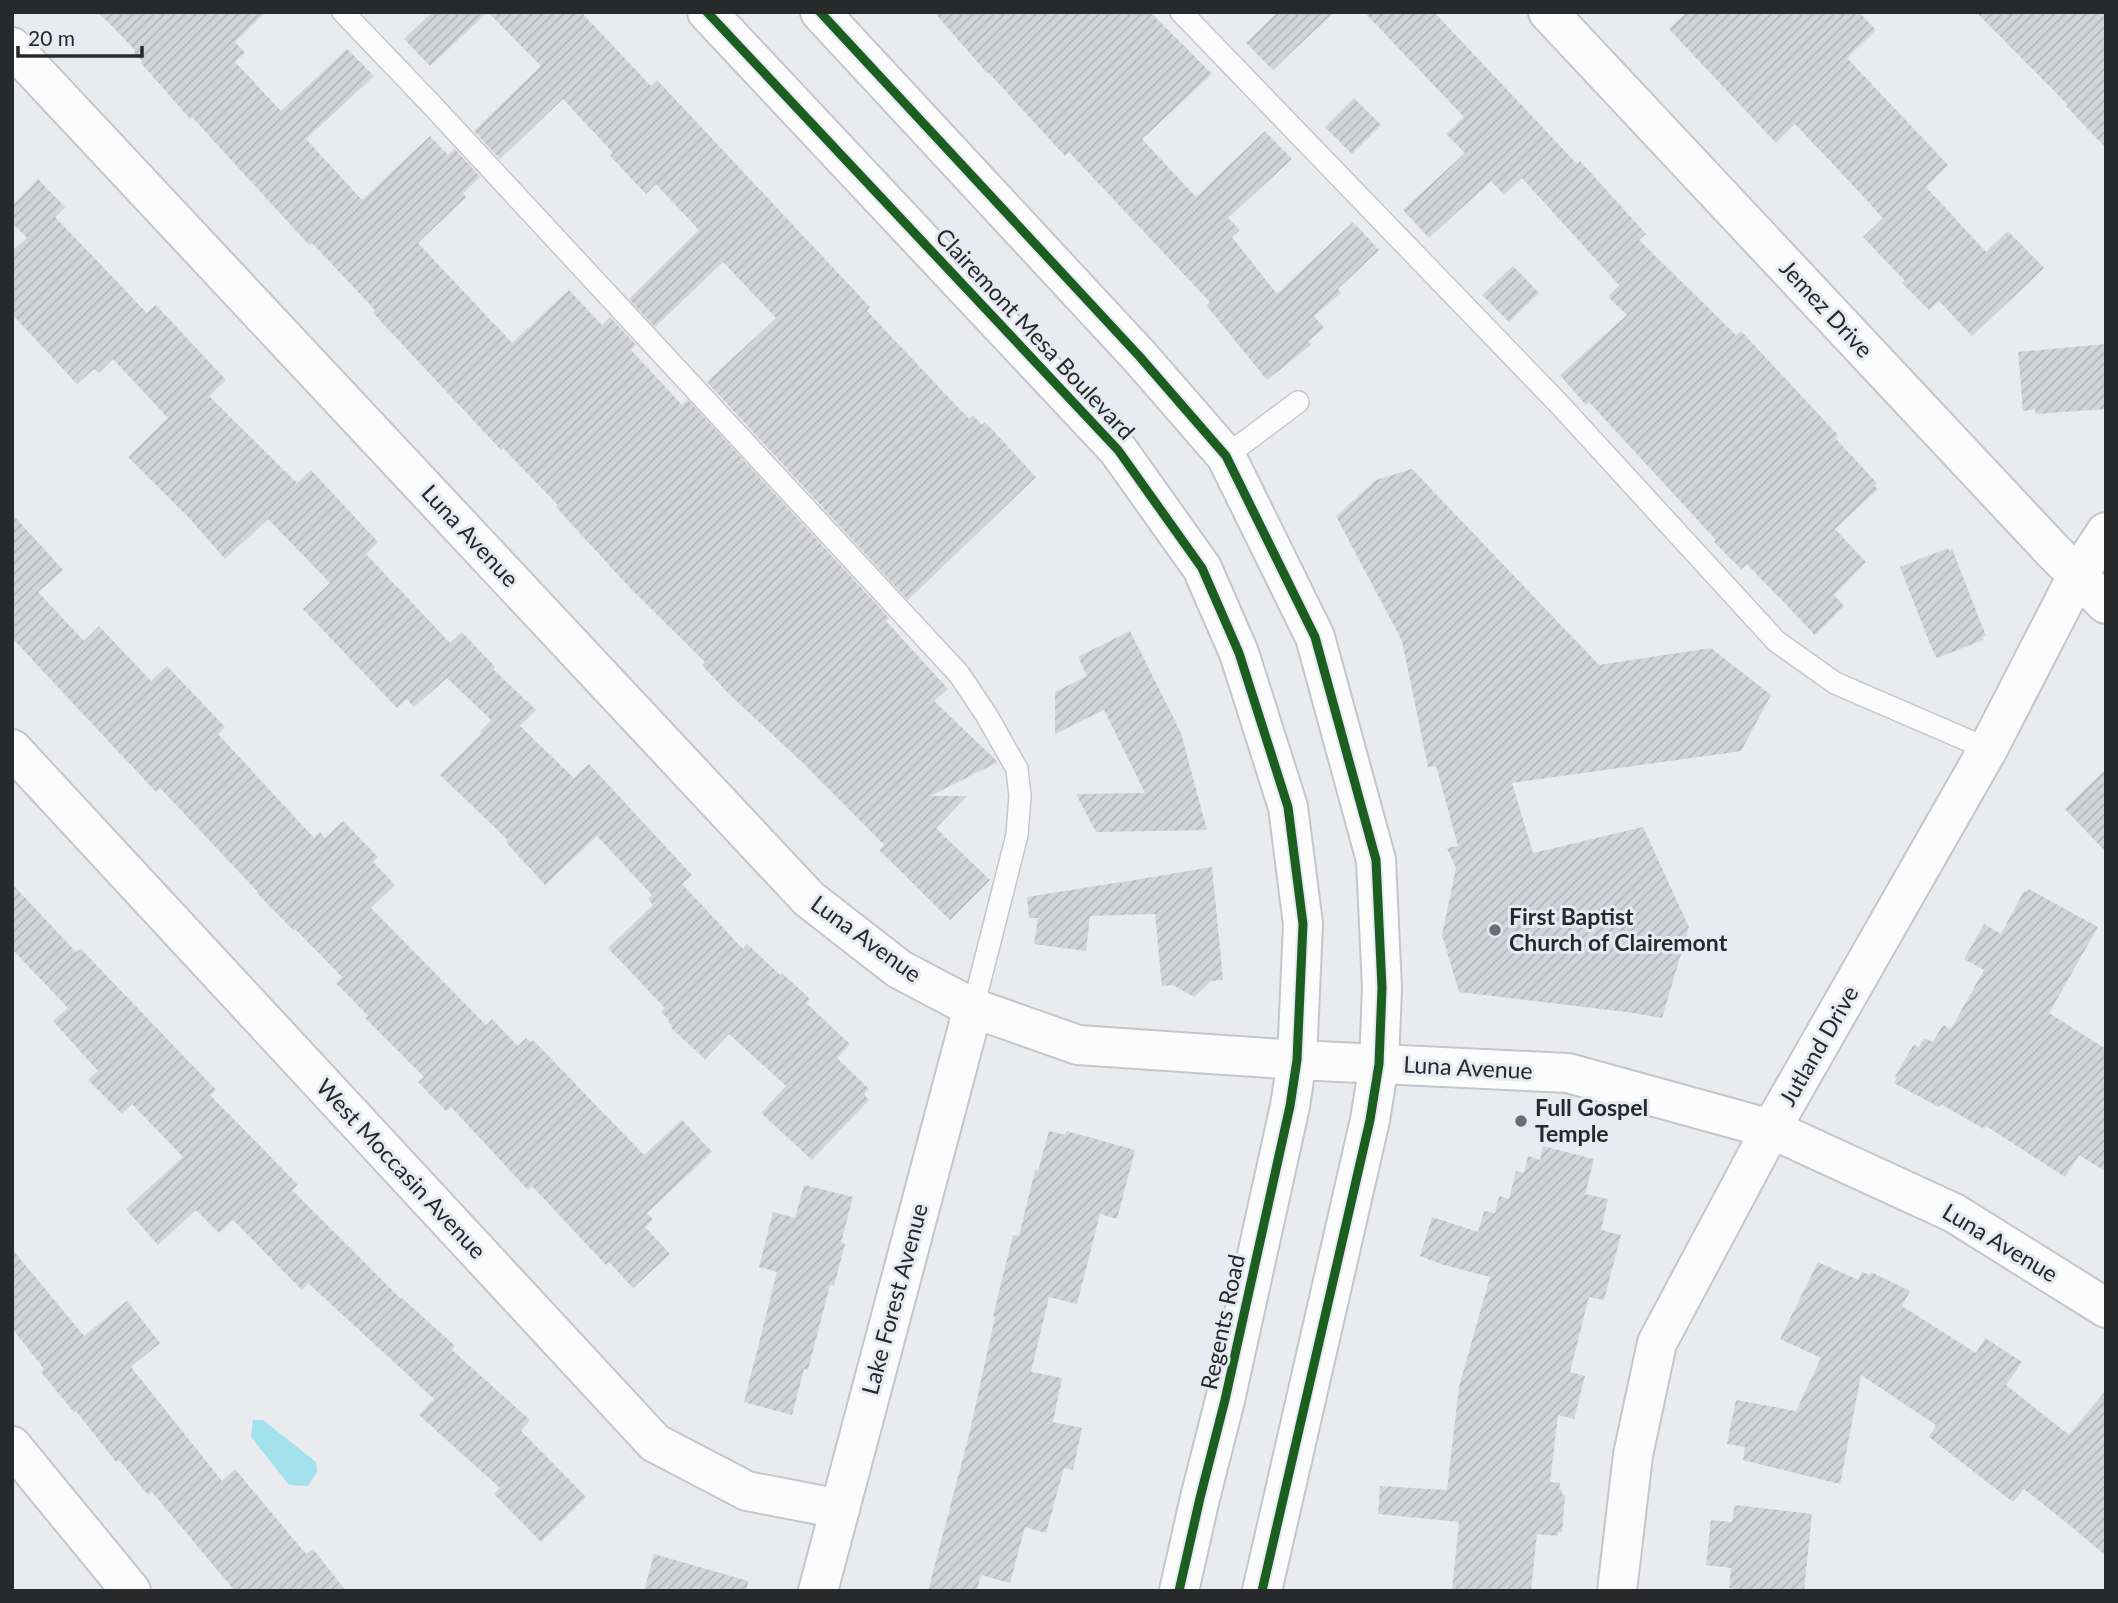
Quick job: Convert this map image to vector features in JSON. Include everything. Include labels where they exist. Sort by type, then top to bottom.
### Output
[{"type":"street","name":"Clairemont Mesa Boulevard","points":[[707,12],[1118,450],[1202,568],[1239,653],[1288,807],[1303,924],[1297,1059]]},
{"type":"street","points":[[820,12],[1139,357],[1226,456],[1315,637],[1376,860],[1382,988],[1379,1064],[1370,1120],[1262,1591]]},
{"type":"street","name":"Jemez Drive","points":[[1548,12],[2106,604]]},
{"type":"street","name":"Luna Avenue","points":[[12,47],[809,899],[899,969],[973,1008],[1078,1045],[1568,1073],[1771,1129],[1954,1213],[2106,1308]]},
{"type":"street","name":"Jutland Drive","points":[[1617,1591],[1633,1455],[1657,1343],[1771,1129],[1987,749],[2077,576],[2106,532]]},
{"type":"street","name":"West Moccasin Avenue","points":[[12,750],[655,1444],[747,1491],[840,1509]]},
{"type":"street","name":"Lake Forest Avenue","points":[[818,1591],[973,1008]]},
{"type":"street","name":"Regents Road","points":[[1179,1591],[1243,1319],[1290,1106],[1297,1059]]},
{"type":"street","points":[[12,1446],[131,1591]]},
{"type":"lane","points":[[343,12],[960,674],[987,716],[1017,769],[1020,796],[1017,835],[973,1008]]},
{"type":"lane","points":[[1181,12],[1560,405],[1776,641],[1835,683],[1987,749]]},
{"type":"lane","points":[[1226,456],[1298,402]]},
{"type":"water","points":[[253,1420],[263,1420],[316,1462],[317,1472],[308,1486],[289,1485],[251,1437]]},
{"type":"building","points":[[98,12],[266,12],[235,42],[245,53],[235,62],[281,111],[347,49],[374,76],[306,139],[362,200],[430,136],[448,155],[455,149],[480,177],[463,193],[466,197],[418,243],[512,343],[569,290],[602,325],[610,317],[636,345],[631,350],[682,405],[688,400],[889,618],[886,621],[948,689],[934,701],[998,762],[930,796],[967,796],[936,828],[990,880],[950,920],[879,850],[884,845],[805,765],[728,693],[702,665],[705,662],[631,589],[556,507],[558,505],[503,448],[501,450],[373,313],[375,310],[312,243],[309,245],[192,117],[190,119],[141,63],[135,50]]},
{"type":"building","points":[[432,12],[488,12],[430,66],[404,39]]},
{"type":"building","points":[[488,12],[581,12],[651,86],[657,80],[870,307],[867,311],[969,419],[973,415],[982,425],[985,422],[1036,477],[908,600],[707,382],[776,318],[723,262],[655,327],[629,299],[699,230],[656,184],[646,194],[610,156],[613,153],[563,99],[500,159],[474,131],[541,66]]},
{"type":"building","points":[[934,12],[1150,12],[1212,74],[1142,139],[1196,197],[1265,131],[1292,159],[1228,218],[1240,230],[1232,237],[1277,294],[1353,222],[1379,250],[1338,289],[1341,293],[1314,316],[1324,328],[1308,341],[1311,345],[1267,380],[1207,306],[1210,302],[1069,152],[1065,156]]},
{"type":"building","points":[[1278,12],[1334,12],[1273,70],[1246,43]]},
{"type":"building","points":[[1364,12],[1434,12],[1577,164],[1580,161],[1646,234],[1639,240],[1736,335],[1741,331],[1838,435],[1835,438],[1877,483],[1874,486],[1878,489],[1835,529],[1866,562],[1834,595],[1844,606],[1815,635],[1747,564],[1741,569],[1714,542],[1716,540],[1589,402],[1586,405],[1560,375],[1627,315],[1608,297],[1619,285],[1522,178],[1504,195],[1491,181],[1429,238],[1403,210],[1465,153],[1446,134],[1464,117]]},
{"type":"building","points":[[1687,12],[1859,12],[1876,30],[1847,58],[1948,165],[1926,187],[1986,252],[2008,231],[2044,268],[1972,336],[1939,301],[1929,310],[1863,237],[1883,218],[1848,180],[1795,124],[1776,143],[1669,29]]},
{"type":"building","points":[[1976,12],[2106,12],[2106,148],[2066,106],[2068,105]]},
{"type":"building","points":[[1354,98],[1381,125],[1352,154],[1325,127]]},
{"type":"building","points":[[38,179],[65,207],[55,217],[147,313],[156,305],[226,380],[209,396],[297,483],[311,470],[378,542],[366,554],[450,643],[462,632],[495,667],[493,669],[536,710],[520,726],[574,778],[589,764],[692,875],[682,884],[743,949],[747,944],[810,999],[806,1003],[850,1044],[837,1058],[869,1089],[864,1094],[869,1100],[812,1160],[761,1113],[786,1086],[729,1034],[705,1059],[671,1028],[673,1026],[668,1022],[670,1021],[661,1012],[665,1008],[608,948],[653,905],[648,899],[652,895],[597,836],[545,885],[506,842],[508,840],[440,775],[482,733],[480,732],[491,720],[447,678],[414,707],[407,699],[397,708],[303,609],[330,583],[268,519],[225,559],[191,520],[128,457],[168,418],[113,359],[99,373],[94,369],[77,384],[12,314],[12,251],[27,238],[12,223],[12,205]]},
{"type":"building","points":[[1513,266],[1539,293],[1509,322],[1482,295]]},
{"type":"building","points":[[2106,344],[2106,409],[2036,414],[2035,409],[2023,411],[2018,352]]},
{"type":"building","points":[[1412,469],[1599,665],[1711,648],[1771,695],[1741,751],[1512,783],[1533,853],[1643,827],[1689,927],[1662,1018],[1459,992],[1442,935],[1456,868],[1447,848],[1458,846],[1436,766],[1428,767],[1402,641],[1336,516],[1376,480]]},
{"type":"building","points":[[12,514],[63,570],[38,592],[84,641],[99,626],[151,681],[167,666],[225,727],[218,734],[314,838],[320,832],[325,838],[343,821],[378,857],[373,862],[395,885],[371,908],[486,1025],[492,1019],[518,1046],[526,1038],[531,1042],[533,1040],[644,1155],[682,1120],[712,1152],[647,1213],[653,1220],[645,1227],[670,1254],[633,1288],[609,1262],[606,1265],[532,1186],[528,1190],[451,1107],[446,1111],[418,1082],[424,1077],[365,1018],[368,1016],[336,983],[342,977],[257,893],[160,788],[156,792],[12,638]]},
{"type":"building","points":[[1948,548],[1949,551],[1952,549],[1986,636],[1982,637],[1983,640],[1937,658],[1900,567]]},
{"type":"building","points":[[1130,631],[1181,733],[1207,830],[1096,832],[1076,794],[1145,793],[1104,710],[1055,734],[1055,692],[1087,676],[1078,657]]},
{"type":"building","points":[[2106,769],[2106,852],[2065,809]]},
{"type":"building","points":[[1212,867],[1223,980],[1211,981],[1194,997],[1173,985],[1162,986],[1155,914],[1090,916],[1086,951],[1034,944],[1038,918],[1029,918],[1027,897],[1121,882],[1125,886],[1123,882]]},
{"type":"building","points":[[12,884],[76,952],[81,949],[216,1090],[210,1095],[298,1185],[292,1190],[401,1299],[455,1346],[452,1350],[530,1420],[521,1431],[586,1497],[541,1542],[494,1494],[500,1488],[419,1415],[434,1399],[308,1283],[302,1290],[233,1220],[219,1233],[196,1210],[158,1245],[126,1209],[183,1157],[132,1104],[122,1114],[88,1080],[98,1071],[53,1021],[68,1008],[12,949]]},
{"type":"building","points":[[2029,889],[2098,927],[2049,1013],[2106,1049],[2106,1172],[2079,1155],[2065,1177],[1986,1126],[1984,1129],[1941,1104],[1939,1107],[1894,1083],[1914,1044],[1918,1048],[1924,1038],[1933,1042],[1943,1025],[1951,1029],[1984,970],[1964,959],[1984,924],[2001,934],[2024,891]]},
{"type":"building","points":[[1049,1131],[1065,1135],[1067,1131],[1135,1150],[1117,1219],[1100,1214],[1077,1304],[1049,1297],[1031,1372],[1062,1378],[1053,1422],[1082,1428],[1073,1470],[1064,1468],[1046,1533],[1025,1527],[1010,1583],[981,1575],[977,1591],[928,1591],[970,1431],[995,1317],[993,1316],[1013,1235],[1019,1236],[1035,1170],[1038,1171]]},
{"type":"building","points":[[1543,1146],[1594,1159],[1585,1194],[1608,1199],[1601,1230],[1621,1235],[1604,1300],[1589,1297],[1570,1372],[1585,1376],[1574,1419],[1558,1415],[1550,1482],[1560,1483],[1559,1490],[1565,1495],[1562,1532],[1558,1532],[1558,1536],[1537,1534],[1531,1591],[1452,1591],[1459,1522],[1378,1514],[1380,1486],[1447,1490],[1459,1387],[1490,1277],[1420,1256],[1432,1217],[1478,1232],[1484,1211],[1495,1213],[1499,1196],[1509,1199],[1516,1171],[1524,1173],[1528,1156],[1540,1160]]},
{"type":"building","points":[[804,1185],[853,1197],[841,1242],[845,1244],[834,1286],[830,1285],[808,1370],[804,1369],[792,1415],[744,1402],[777,1272],[759,1267],[773,1212],[795,1218]]},
{"type":"building","points":[[12,1249],[84,1336],[127,1301],[160,1343],[131,1367],[222,1481],[235,1469],[306,1554],[313,1549],[346,1591],[235,1591],[152,1492],[148,1495],[119,1460],[116,1462],[41,1372],[44,1369],[12,1328]]},
{"type":"building","points":[[1818,1262],[1858,1280],[1862,1272],[1870,1275],[1871,1272],[1910,1291],[1902,1306],[1976,1353],[1985,1338],[2022,1362],[2006,1385],[2069,1435],[2106,1390],[2106,1556],[2024,1489],[2013,1502],[1929,1437],[1936,1425],[1861,1375],[1840,1484],[1743,1460],[1745,1447],[1727,1444],[1736,1400],[1796,1411],[1821,1358],[1780,1339]]},
{"type":"building","points":[[1735,1505],[1812,1514],[1804,1591],[1732,1591],[1732,1588],[1729,1588],[1731,1568],[1706,1565],[1711,1520],[1732,1522]]},
{"type":"building","points":[[654,1554],[748,1581],[747,1591],[644,1591]]},
{"type":"cycle path","points":[[707,12],[1118,450],[1202,568],[1239,653],[1288,807],[1303,924],[1297,1060],[1290,1106],[1225,1400],[1179,1591]]},
{"type":"cycle path","points":[[820,12],[1140,357],[1226,456],[1315,637],[1376,860],[1382,988],[1379,1064],[1370,1120],[1262,1591]]},
{"type":"place","name":"First Baptist Church of Clairemont","points":[[1495,930]]},
{"type":"place","name":"Full Gospel Temple","points":[[1521,1121]]}]
